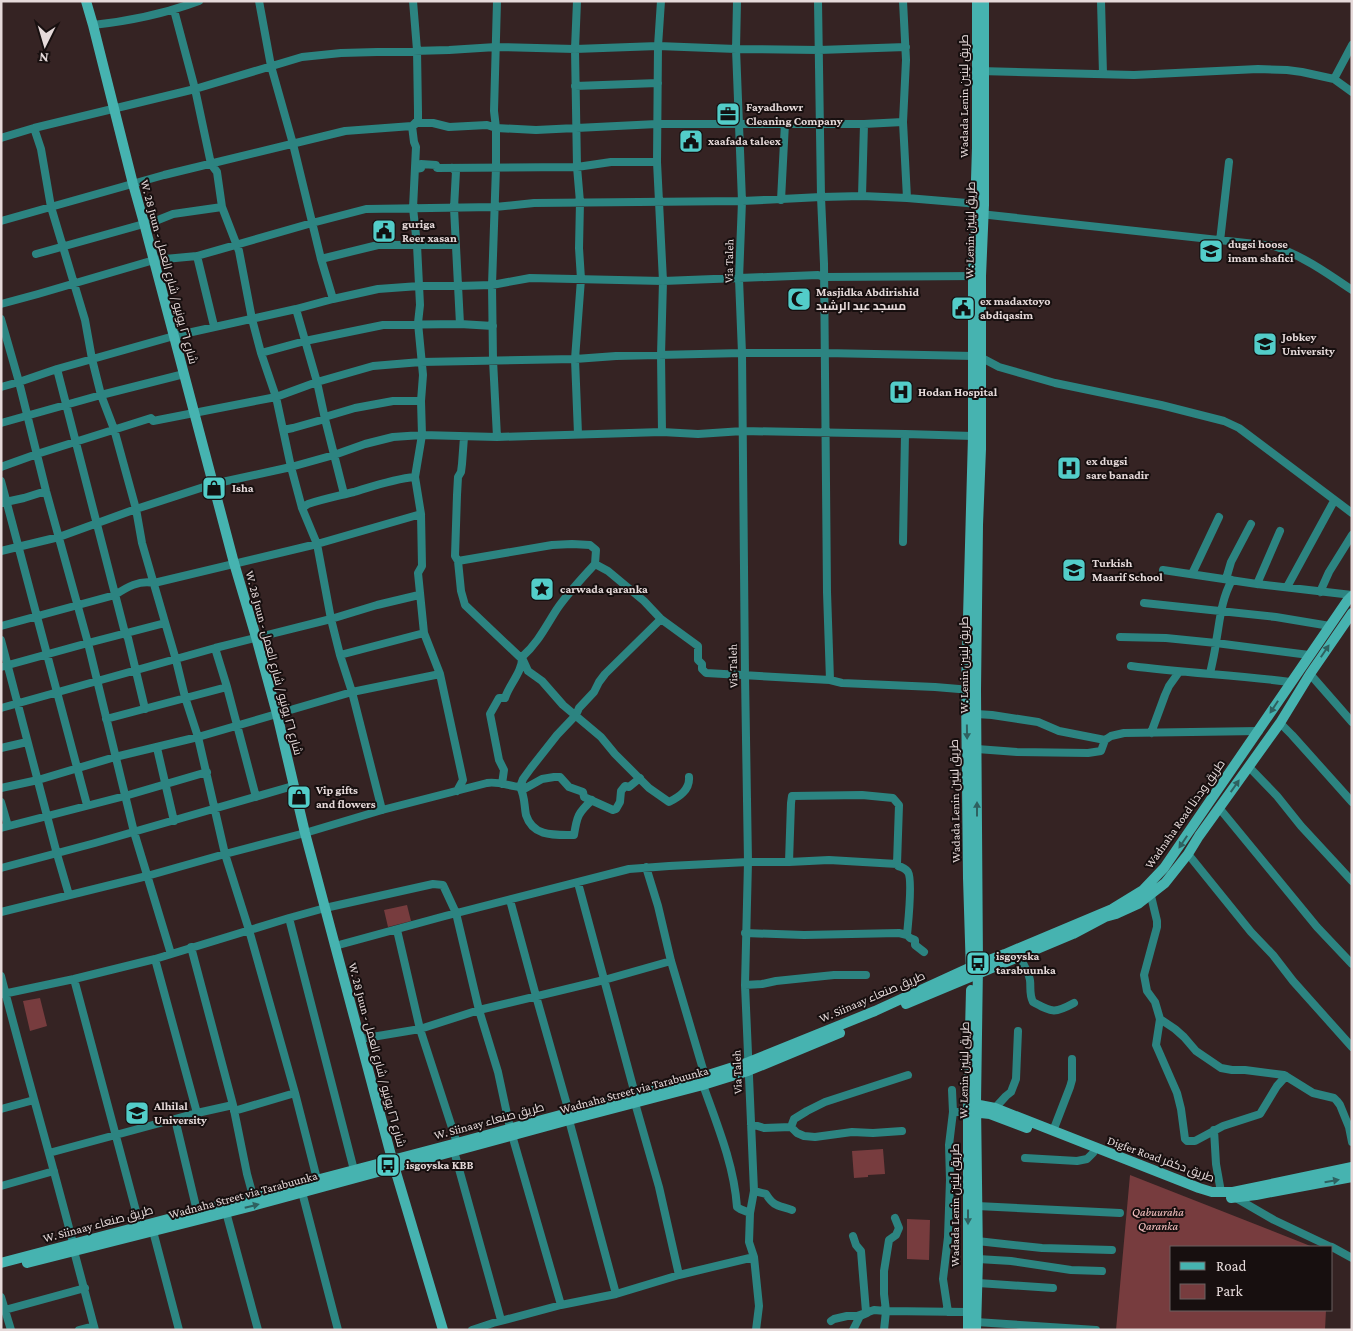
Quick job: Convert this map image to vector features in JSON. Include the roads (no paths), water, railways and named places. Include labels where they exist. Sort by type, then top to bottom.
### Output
[{"type":"main road","name":"W. 28 Juun - شارع ٢٦ يونيو / شارع العمل","points":[[86,1],[234,564],[256,637],[305,833],[393,1163],[443,1330]]},
{"type":"main road","name":"Wadada Lenin طريق لينين","points":[[975,970],[971,690],[973,436],[978,357],[977,276],[981,71],[977,1]]},
{"type":"main road","points":[[981,71],[984,1]]},
{"type":"main road","name":"W. Lenin طريق لينين","points":[[973,878],[977,749],[976,714],[971,690],[981,449],[978,357]]},
{"type":"main road","name":"Wadnaha Road طريق وددنا","points":[[975,970],[1112,909],[1143,890],[1176,852],[1290,682],[1352,596]]},
{"type":"main road","name":"Wadnaha Road طريق وددنا","points":[[975,970],[1019,956],[1138,904],[1165,883],[1188,854],[1280,724],[1310,674],[1352,613]]},
{"type":"main road","name":"W. Lenin طريق لينين","points":[[975,970],[972,1108],[978,1259],[976,1326]]},
{"type":"main road","name":"W. Siinaay طريق صنعاء","points":[[1,1263],[74,1247],[140,1226],[318,1179],[455,1147],[748,1067],[975,970]]},
{"type":"main road","name":"Wadada Lenin طريق لينين","points":[[968,1330],[972,1108]]},
{"type":"main road","name":"Digfer Road طريق دكفر","points":[[972,1108],[994,1108],[1199,1188],[1221,1192],[1244,1190],[1352,1167]]},
{"type":"main road","name":"Digfer Road طريق دكفر","points":[[972,1108],[1204,1195],[1218,1198],[1236,1198],[1352,1177]]},
{"type":"main road","name":"Wadnaha Street via Tarabuunka","points":[[1,1270],[74,1247],[153,1231],[302,1192],[393,1163]]},
{"type":"street","points":[[93,25],[125,22],[174,10],[199,1]]},
{"type":"street","points":[[259,1],[271,66],[333,299]]},
{"type":"street","points":[[412,126],[418,120],[417,50],[413,1]]},
{"type":"street","points":[[496,1],[494,111],[496,167],[492,285],[497,437]]},
{"type":"street","points":[[577,1],[575,48],[576,129],[580,202],[579,248],[581,279],[576,359],[578,434]]},
{"type":"street","points":[[661,1],[658,46],[657,162],[663,281],[661,355],[662,432]]},
{"type":"street","name":"Via Taleh","points":[[737,1],[736,49],[742,201],[739,279],[742,353],[748,862],[745,985],[754,1191],[750,1213],[750,1242],[754,1257],[759,1306],[756,1330]]},
{"type":"street","points":[[818,1],[824,277],[826,592],[830,680]]},
{"type":"street","points":[[903,1],[906,47],[903,122],[906,198]]},
{"type":"street","points":[[1101,1],[1103,74]]},
{"type":"street","points":[[174,10],[195,89],[211,164],[217,172],[222,208],[239,251],[252,319],[276,397],[291,467],[302,508],[317,544],[331,619],[382,810]]},
{"type":"street","points":[[1334,79],[1352,45]]},
{"type":"street","points":[[1,138],[34,128],[195,89],[302,57],[341,52],[450,50],[496,47],[658,46],[819,50],[906,47]]},
{"type":"street","points":[[981,71],[1103,74],[1258,70],[1302,72],[1334,79],[1352,92]]},
{"type":"street","points":[[576,86],[658,83]]},
{"type":"street","points":[[1,222],[133,184],[345,131],[412,126],[418,123],[433,123],[449,127],[487,125],[496,128],[536,130],[657,124],[864,124],[903,122]]},
{"type":"street","points":[[781,200],[786,123]]},
{"type":"street","points":[[862,196],[864,124]]},
{"type":"street","points":[[412,126],[416,147],[413,208],[418,245],[420,305],[418,324],[423,375],[421,400],[422,435],[415,477],[421,514],[422,566],[418,574],[419,595],[424,633],[440,674],[463,780],[457,792]]},
{"type":"street","points":[[34,128],[41,149],[51,207],[85,320],[101,395],[114,430],[136,509],[142,542],[185,698],[198,737],[225,854],[295,1093],[318,1179]]},
{"type":"street","points":[[415,168],[421,168],[421,164],[436,165],[437,168],[577,167],[611,162],[657,162]]},
{"type":"street","points":[[1220,240],[1229,162]]},
{"type":"street","points":[[452,168],[456,171],[454,208],[460,324]]},
{"type":"street","points":[[1,304],[154,260],[197,256],[366,209],[495,207],[534,203],[580,202],[781,200],[862,196],[906,198],[1274,246],[1309,262],[1352,290]]},
{"type":"street","points":[[36,254],[173,214],[222,208]]},
{"type":"street","points":[[321,259],[378,245],[456,245]]},
{"type":"street","points":[[197,256],[214,326]]},
{"type":"street","points":[[1,387],[174,336],[378,289],[419,286],[492,285],[530,278],[663,281],[818,275],[824,277],[977,276]]},
{"type":"street","points":[[296,309],[317,382],[344,494]]},
{"type":"street","points":[[1,319],[88,643],[134,832],[170,954]]},
{"type":"street","points":[[261,353],[383,324],[493,326]]},
{"type":"street","points":[[1,467],[151,418],[153,421],[276,397],[317,382],[374,366],[421,362],[742,353],[978,357],[999,367],[1055,383],[1161,405],[1224,421],[1238,428],[1352,514]]},
{"type":"street","points":[[57,369],[145,709]]},
{"type":"street","points":[[1,423],[184,374]]},
{"type":"street","points":[[282,430],[325,419],[328,416],[355,408],[393,401],[421,400]]},
{"type":"street","points":[[1,551],[59,537],[213,484],[291,467],[394,437],[422,435],[497,437],[662,432],[698,434],[743,432],[973,436]]},
{"type":"street","points":[[903,542],[905,434]]},
{"type":"street","points":[[464,437],[461,472],[458,477],[455,556],[458,561],[461,591],[465,605],[523,660],[528,671],[542,681],[563,705],[601,737],[649,788],[669,802],[684,793],[689,784],[689,777]]},
{"type":"street","points":[[302,508],[308,504],[399,478],[415,477]]},
{"type":"street","points":[[1,481],[4,502],[20,547],[87,805]]},
{"type":"street","points":[[4,502],[46,491]]},
{"type":"street","points":[[1287,587],[1334,501]]},
{"type":"street","points":[[1,626],[115,595],[127,587],[146,582],[154,583],[317,544],[421,514]]},
{"type":"street","points":[[1192,574],[1220,517]]},
{"type":"street","points":[[1210,674],[1220,611],[1229,579],[1231,562],[1251,524]]},
{"type":"street","points":[[1257,584],[1280,530]]},
{"type":"street","points":[[1320,592],[1329,572],[1352,535]]},
{"type":"street","points":[[458,561],[552,545],[590,545],[596,550],[595,564],[570,591],[540,637],[522,657],[523,660],[519,671],[505,698],[499,698],[490,714],[499,760],[504,770],[502,784]]},
{"type":"street","points":[[595,564],[608,571],[644,601],[661,619],[698,646],[698,660],[706,673],[830,680],[842,683],[935,686],[971,690]]},
{"type":"street","points":[[1163,570],[1352,596]]},
{"type":"street","points":[[1,708],[215,648],[419,595]]},
{"type":"street","points":[[1144,603],[1276,617],[1330,626]]},
{"type":"street","points":[[592,800],[580,811],[574,835],[540,832],[533,828],[526,815],[521,789],[523,779],[557,735],[576,715],[579,708],[594,692],[598,682],[661,619]]},
{"type":"street","points":[[5,666],[125,632],[165,623]]},
{"type":"street","points":[[340,655],[424,633]]},
{"type":"street","points":[[1120,636],[1216,643],[1309,655]]},
{"type":"street","points":[[1,640],[5,666],[18,704],[69,895]]},
{"type":"street","points":[[215,648],[256,797]]},
{"type":"street","points":[[1131,666],[1290,682]]},
{"type":"street","points":[[1151,732],[1167,690],[1180,672]]},
{"type":"street","points":[[1,788],[38,780],[198,737],[352,692],[440,674]]},
{"type":"street","points":[[1310,674],[1352,722]]},
{"type":"street","points":[[106,719],[227,687]]},
{"type":"street","points":[[976,714],[1038,722],[1059,731],[1105,740]]},
{"type":"street","points":[[1280,724],[1352,802]]},
{"type":"street","points":[[977,749],[1017,752],[1088,753],[1101,751],[1105,740],[1111,736],[1124,733],[1258,731]]},
{"type":"street","points":[[1,748],[27,742]]},
{"type":"street","points":[[157,748],[174,821]]},
{"type":"street","points":[[1249,767],[1277,796],[1326,854],[1350,876]]},
{"type":"street","points":[[1,802],[4,827],[125,796],[207,772]]},
{"type":"street","points":[[1,912],[147,876],[382,810],[487,783],[493,782],[521,789],[542,780],[560,777],[569,787],[583,792],[584,797],[608,809],[616,810],[620,802],[621,791],[625,786],[629,787],[640,778]]},
{"type":"street","points":[[1,868],[57,854],[293,786]]},
{"type":"street","points":[[789,862],[792,796],[862,795],[893,798],[899,805],[897,864]]},
{"type":"street","points":[[1220,808],[1317,927],[1352,964]]},
{"type":"street","points":[[1188,854],[1250,932],[1273,955],[1293,981],[1352,1046]]},
{"type":"street","points":[[335,946],[629,869],[748,862],[828,860],[897,864],[904,867],[909,873],[910,904],[907,935]]},
{"type":"street","points":[[646,867],[704,1080],[726,1150],[737,1207],[750,1213]]},
{"type":"street","points":[[578,882],[659,1187],[679,1275]]},
{"type":"street","points":[[3,994],[155,959],[325,908],[436,884],[443,885],[456,913],[479,1010],[498,1072],[511,1132],[561,1306]]},
{"type":"street","points":[[1150,896],[1156,927],[1144,975],[1147,991],[1155,1002],[1160,1019],[1156,1045],[1177,1093],[1185,1139],[1187,1141],[1195,1141],[1214,1130],[1260,1114],[1276,1086],[1286,1076]]},
{"type":"street","points":[[510,900],[616,1294]]},
{"type":"street","points":[[289,918],[354,1170]]},
{"type":"street","points":[[397,930],[420,1029],[455,1147],[502,1320]]},
{"type":"street","points":[[746,933],[888,933],[907,935],[915,940],[915,945],[924,952]]},
{"type":"street","points":[[192,947],[233,1108],[253,1196]]},
{"type":"street","points":[[1019,956],[1030,979],[1031,999],[1033,1002],[1050,1011],[1063,1009],[1074,1003]]},
{"type":"street","points":[[155,959],[197,1113]]},
{"type":"street","points":[[360,1039],[420,1029],[479,1010],[604,980],[671,961]]},
{"type":"street","points":[[745,985],[834,975],[866,975]]},
{"type":"street","points":[[1,976],[3,994],[54,1171],[94,1328],[79,1330]]},
{"type":"street","points":[[74,979],[140,1226]]},
{"type":"street","points":[[1160,1019],[1175,1029],[1196,1051],[1221,1068],[1286,1076],[1313,1093],[1334,1098],[1349,1127],[1352,1142]]},
{"type":"street","points":[[994,1108],[1011,1092],[1016,1079],[1018,1031]]},
{"type":"street","points":[[1053,1131],[1072,1080],[1072,1059]]},
{"type":"street","points":[[791,1127],[794,1120],[806,1111],[826,1102],[908,1075]]},
{"type":"street","points":[[948,1312],[943,1279],[948,1237],[949,1145],[953,1112],[952,1090]]},
{"type":"street","points":[[49,1153],[197,1113],[233,1108],[295,1093]]},
{"type":"street","points":[[1,1109],[34,1100]]},
{"type":"street","points":[[953,1112],[972,1108]]},
{"type":"street","points":[[175,1119],[197,1212]]},
{"type":"street","points":[[751,1124],[764,1128],[791,1127],[804,1136],[815,1138],[852,1132],[902,1131]]},
{"type":"street","points":[[1214,1130],[1216,1164],[1221,1192]]},
{"type":"street","points":[[1025,1158],[1077,1161],[1088,1159],[1093,1153]]},
{"type":"street","points":[[1,1186],[54,1171]]},
{"type":"street","points":[[754,1191],[766,1194],[776,1206],[792,1210]]},
{"type":"street","points":[[302,1192],[338,1330]]},
{"type":"street","points":[[1236,1198],[1274,1220],[1330,1246]]},
{"type":"street","points":[[977,1206],[1120,1213]]},
{"type":"street","points":[[226,1212],[258,1330]]},
{"type":"street","points":[[884,1330],[886,1312],[884,1271],[888,1240],[896,1235],[899,1228],[895,1218]]},
{"type":"street","points":[[153,1231],[180,1330]]},
{"type":"street","points":[[853,1236],[856,1245],[861,1251],[866,1312],[868,1313]]},
{"type":"street","points":[[977,1241],[1042,1248],[1112,1250]]},
{"type":"street","points":[[1333,1248],[1352,1258]]},
{"type":"street","points":[[472,1330],[502,1320],[616,1294],[679,1275],[754,1257]]},
{"type":"street","points":[[978,1259],[1011,1261],[1071,1270],[1102,1271]]},
{"type":"street","points":[[978,1283],[1053,1288]]},
{"type":"street","points":[[3,1310],[85,1288]]},
{"type":"street","points":[[1,1297],[3,1310],[11,1330]]},
{"type":"street","points":[[853,1330],[860,1316],[874,1310],[886,1312],[968,1312]]},
{"type":"street","points":[[831,1321],[847,1316],[858,1316],[868,1313]]},
{"type":"street","points":[[976,1326],[1096,1330]]},
{"type":"place","name":"Fayadhowr Cleaning Company","points":[[728,114]]},
{"type":"place","name":"xaafada taleex","points":[[691,141]]},
{"type":"place","name":"guriga Reer xasan","points":[[384,231]]},
{"type":"place","name":"dugsi hoose imam shafici","points":[[1211,251]]},
{"type":"place","name":"Masjidka Abdirishid مسجد عبد الرشيد","points":[[799,299]]},
{"type":"place","name":"ex madaxtoyo abdiqasim","points":[[963,308]]},
{"type":"place","name":"Jobkey University","points":[[1265,344]]},
{"type":"place","name":"Hodan Hospital","points":[[901,392]]},
{"type":"place","name":"ex dugsi sare banadir","points":[[1069,468]]},
{"type":"place","name":"Isha","points":[[214,488]]},
{"type":"place","name":"Turkish Maarif School","points":[[1074,570]]},
{"type":"place","name":"carwada qaranka","points":[[542,589]]},
{"type":"place","name":"Vip gifts and flowers","points":[[299,797]]},
{"type":"place","name":"isgoyska tarabuunka","points":[[978,963]]},
{"type":"place","name":"Alhilal University","points":[[137,1113]]},
{"type":"place","name":"isgoyska KBB","points":[[388,1165]]},
{"type":"park label","name":"Qabuuraha Qaranka","points":[[1158,1219]]}]
